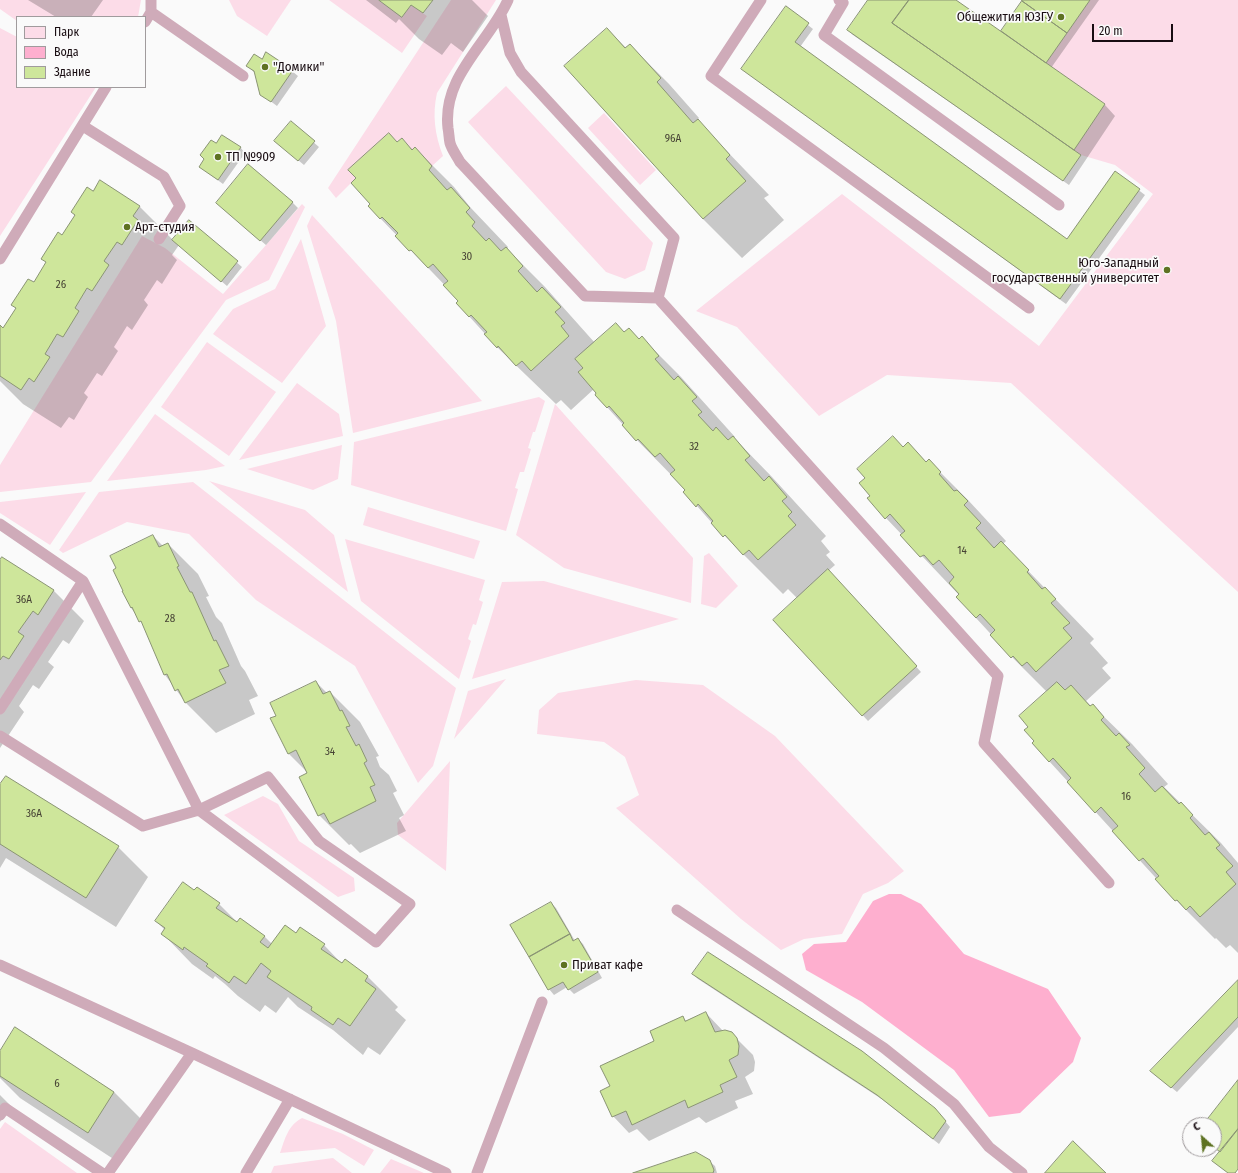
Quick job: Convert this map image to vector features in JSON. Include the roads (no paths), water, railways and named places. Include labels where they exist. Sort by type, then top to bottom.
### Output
[{"type":"lane","points":[[151,0],[148,17],[243,76]]},
{"type":"lane","points":[[508,0],[501,15],[463,68],[452,90],[447,116],[450,143],[460,162],[585,296],[658,298],[998,676],[984,744],[1109,883]]},
{"type":"lane","points":[[762,0],[711,76],[1029,308]]},
{"type":"lane","points":[[838,0],[843,3],[824,35],[1059,205]]},
{"type":"lane","points":[[501,15],[510,53],[521,72],[674,238],[658,298]]},
{"type":"lane","points":[[0,258],[105,88]]},
{"type":"lane","points":[[83,126],[164,177],[180,206],[159,239]]},
{"type":"lane","points":[[0,524],[82,581],[200,810],[376,942],[410,904],[319,841],[268,777],[200,810],[143,826],[0,736]]},
{"type":"lane","points":[[0,709],[82,581]]},
{"type":"lane","points":[[677,910],[884,1048],[954,1104],[989,1147],[1022,1173]]},
{"type":"lane","points":[[0,965],[192,1053],[446,1173]]},
{"type":"lane","points":[[477,1173],[542,1002]]},
{"type":"lane","points":[[108,1173],[192,1053]]},
{"type":"lane","points":[[246,1173],[290,1099]]},
{"type":"lane","points":[[0,1115],[5,1108],[102,1173]]},
{"type":"water","points":[[889,894],[901,894],[921,904],[964,954],[1048,989],[1081,1038],[1073,1062],[1020,1113],[989,1117],[954,1070],[862,1002],[806,970],[802,954],[814,944],[846,942],[873,901]]},
{"type":"place","name":"Общежития ЮЗГУ","points":[[1061,17]]},
{"type":"place","name":"\"Домики\"","points":[[265,67]]},
{"type":"place","name":"ТП №909","points":[[218,157]]},
{"type":"place","name":"Арт-студия","points":[[127,227]]},
{"type":"place","name":"Юго-Западный государственный университет","points":[[1167,270]]},
{"type":"place","name":"Приват кафе","points":[[564,965]]}]
